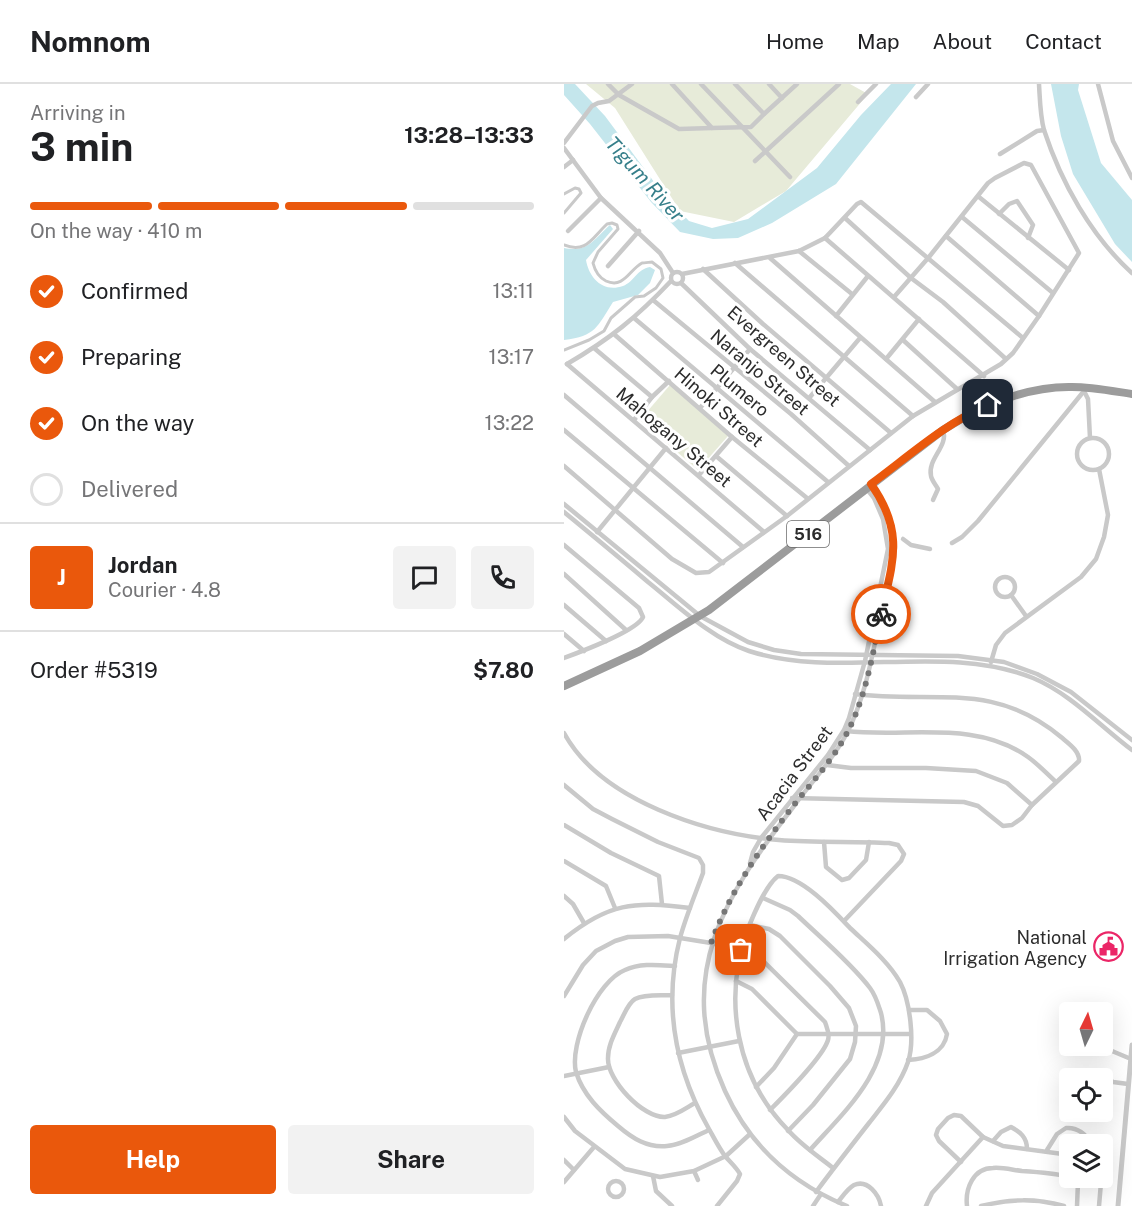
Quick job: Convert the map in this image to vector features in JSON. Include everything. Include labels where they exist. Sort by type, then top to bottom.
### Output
[{"type":"highway","name":"516","points":[[564,686],[640,651],[697,618],[943,430],[977,410],[1013,397],[1052,388],[1132,394]]},
{"type":"street","points":[[608,84],[619,95],[679,129],[751,127],[796,84]]},
{"type":"street","points":[[564,142],[592,106],[609,101],[632,84]]},
{"type":"street","points":[[672,84],[712,128]]},
{"type":"street","points":[[702,84],[790,177]]},
{"type":"street","points":[[735,84],[764,114]]},
{"type":"street","points":[[769,84],[782,98]]},
{"type":"street","points":[[755,161],[839,84]]},
{"type":"street","points":[[858,102],[876,84]]},
{"type":"street","points":[[916,97],[928,84]]},
{"type":"street","points":[[1039,84],[1040,111],[1044,130],[1057,165],[1098,236],[1132,273]]},
{"type":"street","points":[[1098,84],[1113,141],[1132,178]]},
{"type":"street","points":[[1000,154],[1036,131],[1044,130]]},
{"type":"street","points":[[564,148],[601,198],[639,231],[660,253],[673,273],[671,281],[634,318],[615,334],[565,365]]},
{"type":"street","points":[[564,166],[573,160]]},
{"type":"street","points":[[564,466],[672,559],[689,570],[696,573],[709,572],[723,563],[787,516],[913,416],[957,389],[984,376],[1006,359],[1023,338],[1079,253],[1031,165],[1028,163],[988,183],[979,197],[894,297]]},
{"type":"street","points":[[564,194],[574,188],[579,189],[581,193],[564,213]]},
{"type":"street","points":[[979,197],[1069,270]]},
{"type":"street","points":[[568,231],[601,198]]},
{"type":"street","points":[[999,214],[1009,204],[1017,201],[1033,225],[1028,238]]},
{"type":"street","points":[[673,273],[682,274],[800,251],[825,238],[861,202],[1023,338]]},
{"type":"street","points":[[962,217],[1053,293]]},
{"type":"street","points":[[844,218],[910,278],[943,302],[1006,359]]},
{"type":"street","points":[[564,245],[573,249],[584,247],[607,224],[612,223],[617,225],[618,229],[598,252],[593,263],[596,272],[603,280],[612,283],[622,282],[643,263],[652,262],[661,269],[663,278],[656,288],[644,296],[635,297],[611,318],[604,331],[564,351]]},
{"type":"street","points":[[608,266],[639,231]]},
{"type":"street","points":[[946,236],[1039,316]]},
{"type":"street","points":[[825,238],[984,376]]},
{"type":"street","points":[[800,251],[852,294]]},
{"type":"street","points":[[770,258],[935,402]]},
{"type":"street","points":[[735,263],[913,416]]},
{"type":"street","points":[[703,269],[891,433]]},
{"type":"street","points":[[671,281],[675,284],[681,283],[682,274]]},
{"type":"street","points":[[836,316],[868,276]]},
{"type":"street","name":"Evergreen Street","points":[[681,283],[750,349],[810,397],[870,450]]},
{"type":"street","name":"Naranjo Street","points":[[653,300],[791,414],[849,466]]},
{"type":"street","name":"Plumero","points":[[634,318],[828,482]]},
{"type":"street","points":[[886,359],[919,319]]},
{"type":"street","name":"Hinoki Street","points":[[615,334],[807,498]]},
{"type":"street","points":[[810,397],[860,338]]},
{"type":"street","points":[[903,340],[957,389]]},
{"type":"street","points":[[594,348],[652,398]]},
{"type":"street","points":[[700,408],[750,349]]},
{"type":"street","name":"Mahogany Street","points":[[565,365],[634,420],[764,532]]},
{"type":"street","points":[[634,420],[669,381]]},
{"type":"street","points":[[952,543],[962,537],[978,521],[1084,389],[1089,401],[1090,438]]},
{"type":"street","points":[[564,395],[743,547]]},
{"type":"street","points":[[564,430],[723,563]]},
{"type":"street","points":[[933,500],[938,489],[931,476],[931,470],[944,440],[943,430]]},
{"type":"street","points":[[699,475],[732,436]]},
{"type":"street","points":[[1090,438],[1099,439],[1108,449],[1108,459],[1099,469],[1085,468],[1078,461],[1079,447],[1090,438]]},
{"type":"street","points":[[593,536],[666,448]]},
{"type":"street","points":[[716,456],[787,516]]},
{"type":"street","points":[[991,662],[1001,638],[1026,616],[1081,577],[1096,559],[1104,537],[1108,515],[1099,469]]},
{"type":"street","name":"Acacia Street","points":[[847,1206],[818,1193],[780,1167],[749,1135],[723,1087],[709,1045],[705,1020],[705,990],[711,943],[728,903],[768,839],[827,765],[846,731],[858,695],[868,658],[888,549],[880,511],[869,486]]},
{"type":"street","points":[[564,504],[697,618]]},
{"type":"street","points":[[564,512],[697,618],[735,645],[773,657],[800,661],[868,658],[959,663],[991,662],[1037,674],[1071,692],[1132,740],[1127,746]]},
{"type":"street","points":[[903,539],[911,545],[930,549]]},
{"type":"street","points":[[564,545],[642,612],[642,620],[626,630],[584,651],[564,658]]},
{"type":"street","points":[[564,574],[626,630]]},
{"type":"street","points":[[1005,577],[1013,581],[1014,590],[1011,596],[1001,597],[996,592],[995,586],[998,580],[1005,577]]},
{"type":"street","points":[[1011,596],[1026,616]]},
{"type":"street","points":[[564,605],[606,641]]},
{"type":"street","points":[[564,634],[584,651]]},
{"type":"street","points":[[991,662],[1049,686],[1091,716],[1132,750]]},
{"type":"street","points":[[792,798],[964,802],[978,806],[988,812],[999,824],[1006,826],[1016,824],[1032,805],[1077,764],[1079,759],[1073,748],[1051,729],[1023,712],[1001,704],[967,698],[858,695]]},
{"type":"street","points":[[846,731],[961,733],[980,736],[1016,749],[1029,757],[1056,782]]},
{"type":"street","name":"Acacia Street","points":[[750,865],[753,852],[761,838],[846,731]]},
{"type":"street","points":[[564,733],[584,762],[620,790],[687,820],[713,828],[768,839],[898,845],[903,851],[903,857],[844,921]]},
{"type":"street","points":[[822,763],[851,768],[976,771],[1007,783],[1032,805]]},
{"type":"street","points":[[564,785],[593,809],[658,842],[699,858],[703,865],[703,873],[680,938],[672,995],[678,1053],[685,1082],[709,1130],[740,1174],[717,1206]]},
{"type":"street","points":[[564,825],[611,853],[660,876],[662,904]]},
{"type":"street","points":[[824,842],[826,867],[840,879],[845,880],[866,860],[869,842]]},
{"type":"street","points":[[564,861],[606,886],[615,908]]},
{"type":"street","points":[[813,1206],[833,1168],[899,1082],[908,1060],[909,1010],[905,993],[888,965],[844,921],[806,888],[782,876],[775,877],[750,925],[741,950],[736,981],[735,1009],[739,1041],[746,1066],[770,1110],[788,1131],[833,1168]]},
{"type":"street","points":[[564,896],[573,904],[584,923]]},
{"type":"street","points":[[763,898],[798,916],[862,979],[877,999],[882,1017],[881,1055],[868,1079],[810,1150]]},
{"type":"street","points":[[564,939],[584,923],[615,908],[662,904],[690,908]]},
{"type":"street","points":[[750,925],[769,929],[780,936],[830,986],[851,1011],[856,1035],[850,1059],[813,1105],[788,1131]]},
{"type":"street","points":[[564,996],[589,957],[615,941],[640,936],[680,938],[759,955],[825,1022],[829,1034],[825,1046],[795,1085],[770,1110]]},
{"type":"street","points":[[675,966],[635,966],[624,970],[608,982],[587,1017],[576,1051],[577,1073],[589,1098],[610,1119],[642,1143],[672,1146],[709,1130]]},
{"type":"street","points":[[736,981],[752,989],[797,1034],[910,1034]]},
{"type":"street","points":[[672,995],[642,997],[631,1002],[614,1035],[608,1058],[609,1067],[618,1085],[644,1110],[654,1116],[670,1116],[695,1102]]},
{"type":"street","points":[[908,1060],[926,1058],[934,1053],[944,1044],[947,1034],[940,1021],[927,1010],[909,1010]]},
{"type":"street","points":[[756,1087],[774,1068],[797,1034]]},
{"type":"street","points":[[678,1053],[709,1045],[739,1041]]},
{"type":"street","points":[[1118,1206],[1132,1045]]},
{"type":"street","points":[[1113,1051],[1131,1059]]},
{"type":"street","points":[[564,1076],[609,1067]]},
{"type":"street","points":[[1113,1082],[1128,1084]]},
{"type":"street","points":[[961,1162],[937,1138],[938,1129],[948,1118],[958,1115],[983,1137],[993,1142],[1004,1146],[1059,1153]]},
{"type":"street","points":[[564,1117],[575,1131],[625,1169],[653,1176],[674,1176],[694,1171],[726,1156],[749,1135]]},
{"type":"street","points":[[993,1142],[1001,1132],[1011,1127],[1026,1140],[1027,1149]]},
{"type":"street","points":[[1047,1150],[1057,1134],[1066,1128],[1074,1128],[1082,1134]]},
{"type":"street","points":[[926,1206],[932,1193],[983,1137]]},
{"type":"street","points":[[564,1182],[594,1147]]},
{"type":"street","points":[[564,1160],[574,1170]]},
{"type":"street","points":[[967,1206],[966,1191],[977,1174],[984,1169],[993,1167],[1059,1175]]},
{"type":"street","points":[[619,1182],[625,1169]]},
{"type":"street","points":[[694,1171],[698,1180]]},
{"type":"street","points":[[653,1176],[656,1191],[672,1206]]},
{"type":"street","points":[[838,1202],[855,1185],[861,1184],[871,1189],[879,1198],[881,1206]]},
{"type":"street","points":[[1077,1206],[1079,1188]]},
{"type":"street","points":[[1099,1206],[1101,1188]]},
{"type":"street","points":[[981,1206],[1019,1200],[1035,1200],[1064,1206]]},
{"type":"green space","points":[[586,84],[850,84],[868,94],[786,191],[734,222],[680,211],[615,108]]},
{"type":"green space","points":[[670,385],[728,436],[698,470],[640,420]]},
{"type":"water","name":"Tigum River","points":[[564,84],[575,84],[605,116],[663,194],[689,221],[712,228],[748,219],[817,168],[861,115],[891,84],[916,84],[836,184],[772,223],[738,238],[713,239],[680,232],[651,202],[590,124],[564,95]]},
{"type":"water","points":[[1051,84],[1079,84],[1078,90],[1101,163],[1132,200],[1132,262],[1115,244],[1073,174],[1061,136]]},
{"type":"water","points":[[610,225],[613,229],[586,260],[590,273],[603,286],[616,288],[627,284],[642,270],[650,267],[655,270],[650,283],[638,295],[613,302],[599,324],[589,333],[564,340],[564,248],[585,247]]},
{"type":"way so far","points":[[741,950],[711,943],[718,923],[750,865],[827,765],[848,731],[871,661],[881,614]]},
{"type":"place","name":"National Irrigation Agency","points":[[1108,947]]},
{"type":"route","points":[[881,614],[895,548],[886,509],[871,484],[943,430],[988,405]]}]
